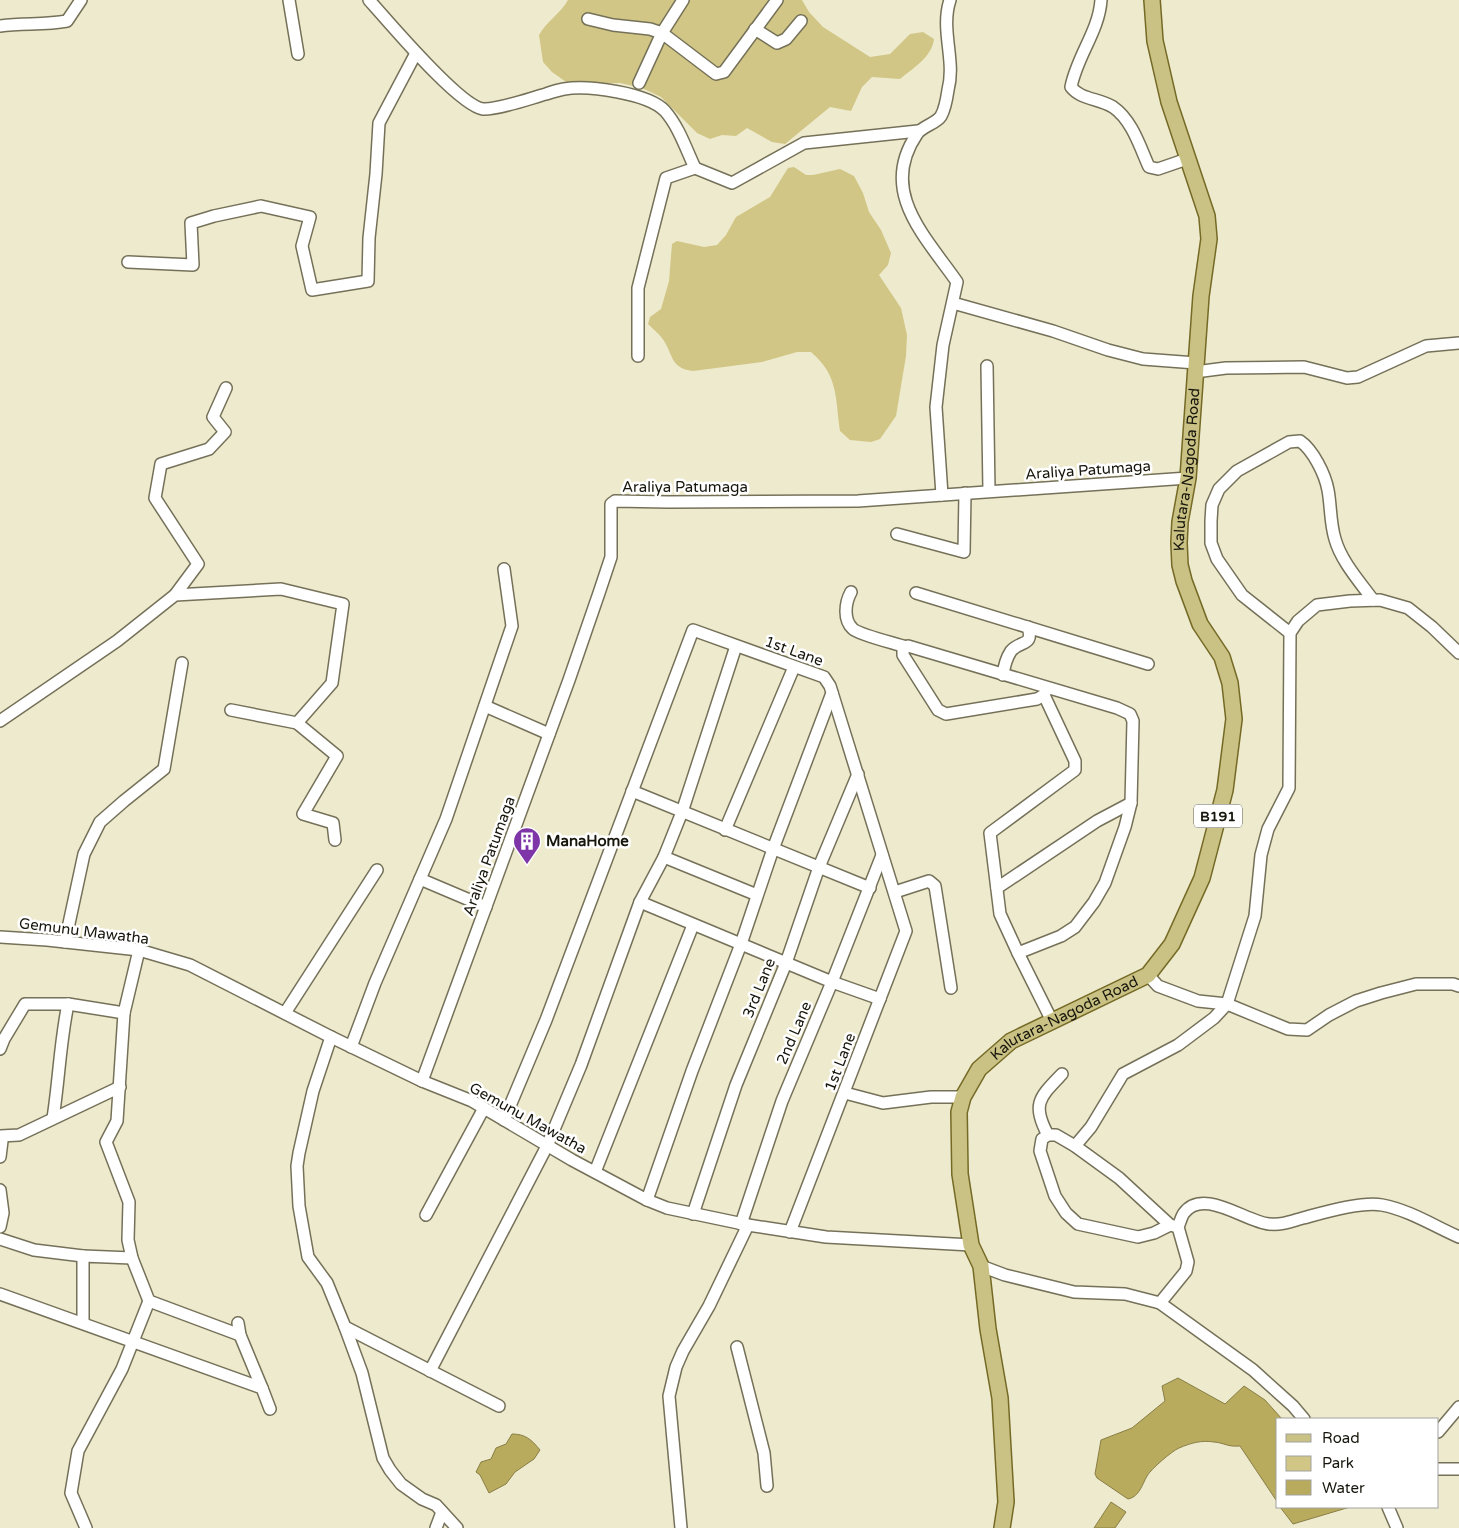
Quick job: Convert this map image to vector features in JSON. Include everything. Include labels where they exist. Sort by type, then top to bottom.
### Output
[{"type":"main road","name":"Kalutara-Nagoda Road","points":[[1002,1528],[1006,1502],[1000,1398],[988,1329],[981,1266],[971,1245],[960,1174],[959,1112],[963,1097],[979,1069],[1011,1040],[1148,975],[1172,944],[1202,878],[1225,790],[1234,719],[1230,683],[1222,657],[1200,624],[1180,565],[1180,522],[1188,478],[1201,296],[1209,239],[1207,216],[1169,102],[1155,41],[1152,0]]},
{"type":"street","points":[[0,26],[23,23],[50,24],[67,21],[81,0]]},
{"type":"street","points":[[289,0],[298,54]]},
{"type":"street","points":[[369,0],[416,53],[466,101],[483,109],[503,106],[565,88],[607,90],[648,99],[663,109],[673,121],[695,168]]},
{"type":"street","points":[[639,83],[662,33],[683,0]]},
{"type":"street","points":[[588,19],[613,25],[650,29],[662,33],[716,74],[724,72],[777,0]]},
{"type":"street","points":[[638,356],[638,288],[666,178],[695,168],[732,183],[804,144],[918,131],[940,117],[948,91],[950,66],[945,20],[950,0]]},
{"type":"street","points":[[1101,0],[1100,15],[1074,74],[1071,86],[1076,93],[1101,100],[1126,119],[1149,167],[1158,169],[1187,159]]},
{"type":"street","points":[[755,29],[777,42],[786,39],[801,22]]},
{"type":"street","points":[[128,262],[193,265],[191,223],[261,206],[310,217],[302,246],[312,290],[368,280],[369,238],[379,123],[416,53]]},
{"type":"street","points":[[918,131],[909,147],[904,162],[902,174],[904,192],[910,213],[957,282],[943,345],[936,407],[942,494]]},
{"type":"street","points":[[953,303],[1053,331],[1134,357],[1195,368],[1304,367],[1347,378],[1358,377],[1426,346],[1459,343]]},
{"type":"street","points":[[987,366],[989,492]]},
{"type":"street","points":[[0,721],[117,641],[175,595],[198,564],[155,498],[161,464],[209,449],[225,432],[213,417],[226,388]]},
{"type":"street","points":[[1290,632],[1242,595],[1217,559],[1211,543],[1212,505],[1218,489],[1237,471],[1289,442],[1300,441],[1308,447],[1317,462],[1328,488],[1335,540],[1345,560],[1374,600]]},
{"type":"street","name":"Araliya Patumaga","points":[[422,1080],[549,734],[610,557],[611,504],[615,501],[858,500],[1188,478]]},
{"type":"street","points":[[897,534],[964,552],[965,493]]},
{"type":"street","points":[[351,1047],[375,983],[446,819],[512,626],[504,569]]},
{"type":"street","points":[[175,595],[280,589],[343,604],[332,683],[298,723]]},
{"type":"street","points":[[851,592],[846,602],[847,621],[854,630],[1003,675],[1046,692],[1117,708],[1130,714],[1133,721],[1130,803],[1125,827],[1105,882],[1087,912],[1069,932],[1018,953]]},
{"type":"street","points":[[916,593],[1148,664]]},
{"type":"street","points":[[1075,1146],[1091,1127],[1116,1082],[1123,1074],[1178,1045],[1214,1018],[1227,1004],[1255,916],[1263,846],[1268,829],[1288,788],[1290,632],[1298,621],[1317,605],[1350,600],[1380,600],[1408,608],[1432,627],[1459,653]]},
{"type":"street","points":[[1003,675],[1010,652],[1028,641],[1030,635],[1028,627]]},
{"type":"street","name":"1st Lane","points":[[504,1120],[546,1020],[693,630],[824,677],[830,686],[906,931],[790,1232]]},
{"type":"street","points":[[430,1372],[547,1146],[581,1064],[640,902],[664,857],[682,812],[736,646]]},
{"type":"street","points":[[906,646],[903,650],[904,655],[938,710],[946,714],[1037,699],[1046,692]]},
{"type":"street","points":[[65,942],[84,854],[100,822],[164,769],[182,663]]},
{"type":"street","points":[[725,830],[794,667]]},
{"type":"street","points":[[1046,692],[1075,761],[1075,770],[990,833],[1000,914],[1052,1022]]},
{"type":"street","points":[[647,1200],[692,1071],[741,944],[773,849],[832,693]]},
{"type":"street","points":[[484,706],[549,734]]},
{"type":"street","points":[[231,710],[298,723],[338,756],[303,814],[333,823],[335,840]]},
{"type":"street","name":"3rd Lane","points":[[693,1214],[736,1086],[786,963],[819,867],[858,774]]},
{"type":"street","points":[[632,791],[870,888]]},
{"type":"street","points":[[996,888],[1097,821],[1130,803]]},
{"type":"street","name":"2nd Lane","points":[[681,1528],[668,1396],[676,1367],[683,1350],[708,1306],[744,1224],[782,1101],[832,982],[882,855]]},
{"type":"street","points":[[664,857],[758,895]]},
{"type":"street","points":[[285,1013],[377,870]]},
{"type":"street","points":[[420,879],[486,907]]},
{"type":"street","points":[[895,892],[929,881],[935,886],[951,988]]},
{"type":"street","points":[[640,902],[832,982],[880,999]]},
{"type":"street","points":[[595,1172],[693,925]]},
{"type":"street","name":"Gemunu Mawatha","points":[[0,937],[139,950],[190,964],[351,1047],[472,1101],[547,1146],[647,1200],[667,1208],[826,1238],[971,1245]]},
{"type":"street","points":[[86,1528],[71,1493],[78,1451],[122,1369],[149,1301],[132,1258],[128,1240],[129,1202],[106,1142],[117,1121],[124,1013],[139,950]]},
{"type":"street","points":[[1148,975],[1158,986],[1198,1001],[1227,1004],[1288,1029],[1307,1030],[1329,1015],[1356,1001],[1381,993],[1416,984],[1452,984],[1459,986]]},
{"type":"street","points":[[0,1049],[4,1038],[25,1004],[68,1004],[124,1013]]},
{"type":"street","points":[[53,1118],[58,1085],[62,1030],[68,1004]]},
{"type":"street","points":[[331,1037],[313,1091],[298,1153],[299,1198],[308,1257],[327,1282],[345,1327],[362,1373],[383,1458],[401,1484],[436,1505],[457,1528]]},
{"type":"street","points":[[1048,1135],[1039,1120],[1038,1106],[1047,1090],[1062,1074]]},
{"type":"street","points":[[0,1157],[2,1141],[0,1137],[19,1134],[120,1087]]},
{"type":"street","points":[[844,1092],[883,1103],[963,1097]]},
{"type":"street","points":[[426,1215],[484,1108]]},
{"type":"street","points":[[1160,1303],[1186,1271],[1188,1262],[1174,1226],[1119,1178],[1075,1146],[1056,1134],[1048,1135],[1042,1139],[1040,1151],[1055,1196],[1066,1213],[1078,1224],[1138,1237],[1174,1226],[1193,1205],[1210,1203],[1266,1224],[1286,1224],[1356,1206],[1379,1204],[1398,1209],[1459,1237]]},
{"type":"street","points":[[0,1190],[3,1213],[0,1227]]},
{"type":"street","points":[[0,1239],[34,1250],[83,1256],[132,1258]]},
{"type":"street","points":[[83,1256],[83,1323]]},
{"type":"street","points":[[981,1266],[1005,1275],[1074,1292],[1126,1294],[1160,1303],[1253,1370],[1293,1406],[1303,1418]]},
{"type":"street","points":[[0,1294],[262,1388]]},
{"type":"street","points":[[149,1301],[240,1335]]},
{"type":"street","points":[[238,1323],[240,1335],[270,1409]]},
{"type":"street","points":[[345,1327],[499,1406]]},
{"type":"street","points":[[737,1347],[764,1453],[767,1486]]},
{"type":"street","points":[[1439,1431],[1459,1407]]},
{"type":"street","points":[[1439,1469],[1459,1470]]},
{"type":"street","points":[[1388,1508],[1397,1528]]},
{"type":"street","points":[[436,1528],[442,1512]]},
{"type":"green space","points":[[568,0],[802,0],[809,12],[823,27],[870,57],[890,54],[910,34],[923,32],[934,39],[926,57],[900,79],[872,77],[862,87],[851,111],[830,107],[785,144],[772,142],[747,128],[736,136],[722,135],[710,139],[697,133],[661,97],[642,88],[620,83],[569,84],[552,72],[543,62],[539,35]]},
{"type":"green space","points":[[794,167],[806,175],[840,169],[854,176],[863,193],[869,212],[881,230],[891,253],[888,265],[879,275],[901,308],[907,335],[906,356],[896,416],[880,439],[871,442],[850,440],[840,431],[836,398],[831,379],[827,370],[811,352],[797,352],[762,362],[693,371],[680,367],[676,363],[662,338],[648,324],[650,317],[661,309],[669,281],[672,244],[677,241],[704,247],[717,245],[726,235],[736,217],[770,197],[788,168]]},
{"type":"water","points":[[1178,1378],[1225,1404],[1244,1386],[1265,1400],[1281,1418],[1276,1418],[1276,1500],[1240,1446],[1218,1442],[1196,1442],[1176,1450],[1153,1469],[1138,1493],[1132,1498],[1128,1499],[1097,1478],[1095,1474],[1101,1440],[1132,1428],[1165,1401],[1162,1386]]},
{"type":"water","points":[[512,1434],[528,1438],[540,1450],[534,1459],[515,1472],[506,1484],[489,1493],[480,1475],[476,1472],[481,1462],[491,1459],[496,1448],[506,1444]]},
{"type":"water","points":[[1111,1502],[1126,1512],[1115,1528],[1094,1528]]},
{"type":"water","points":[[1281,1508],[1347,1508],[1293,1524]]},
{"type":"place","name":"ManaHome","points":[[527,865]]}]
